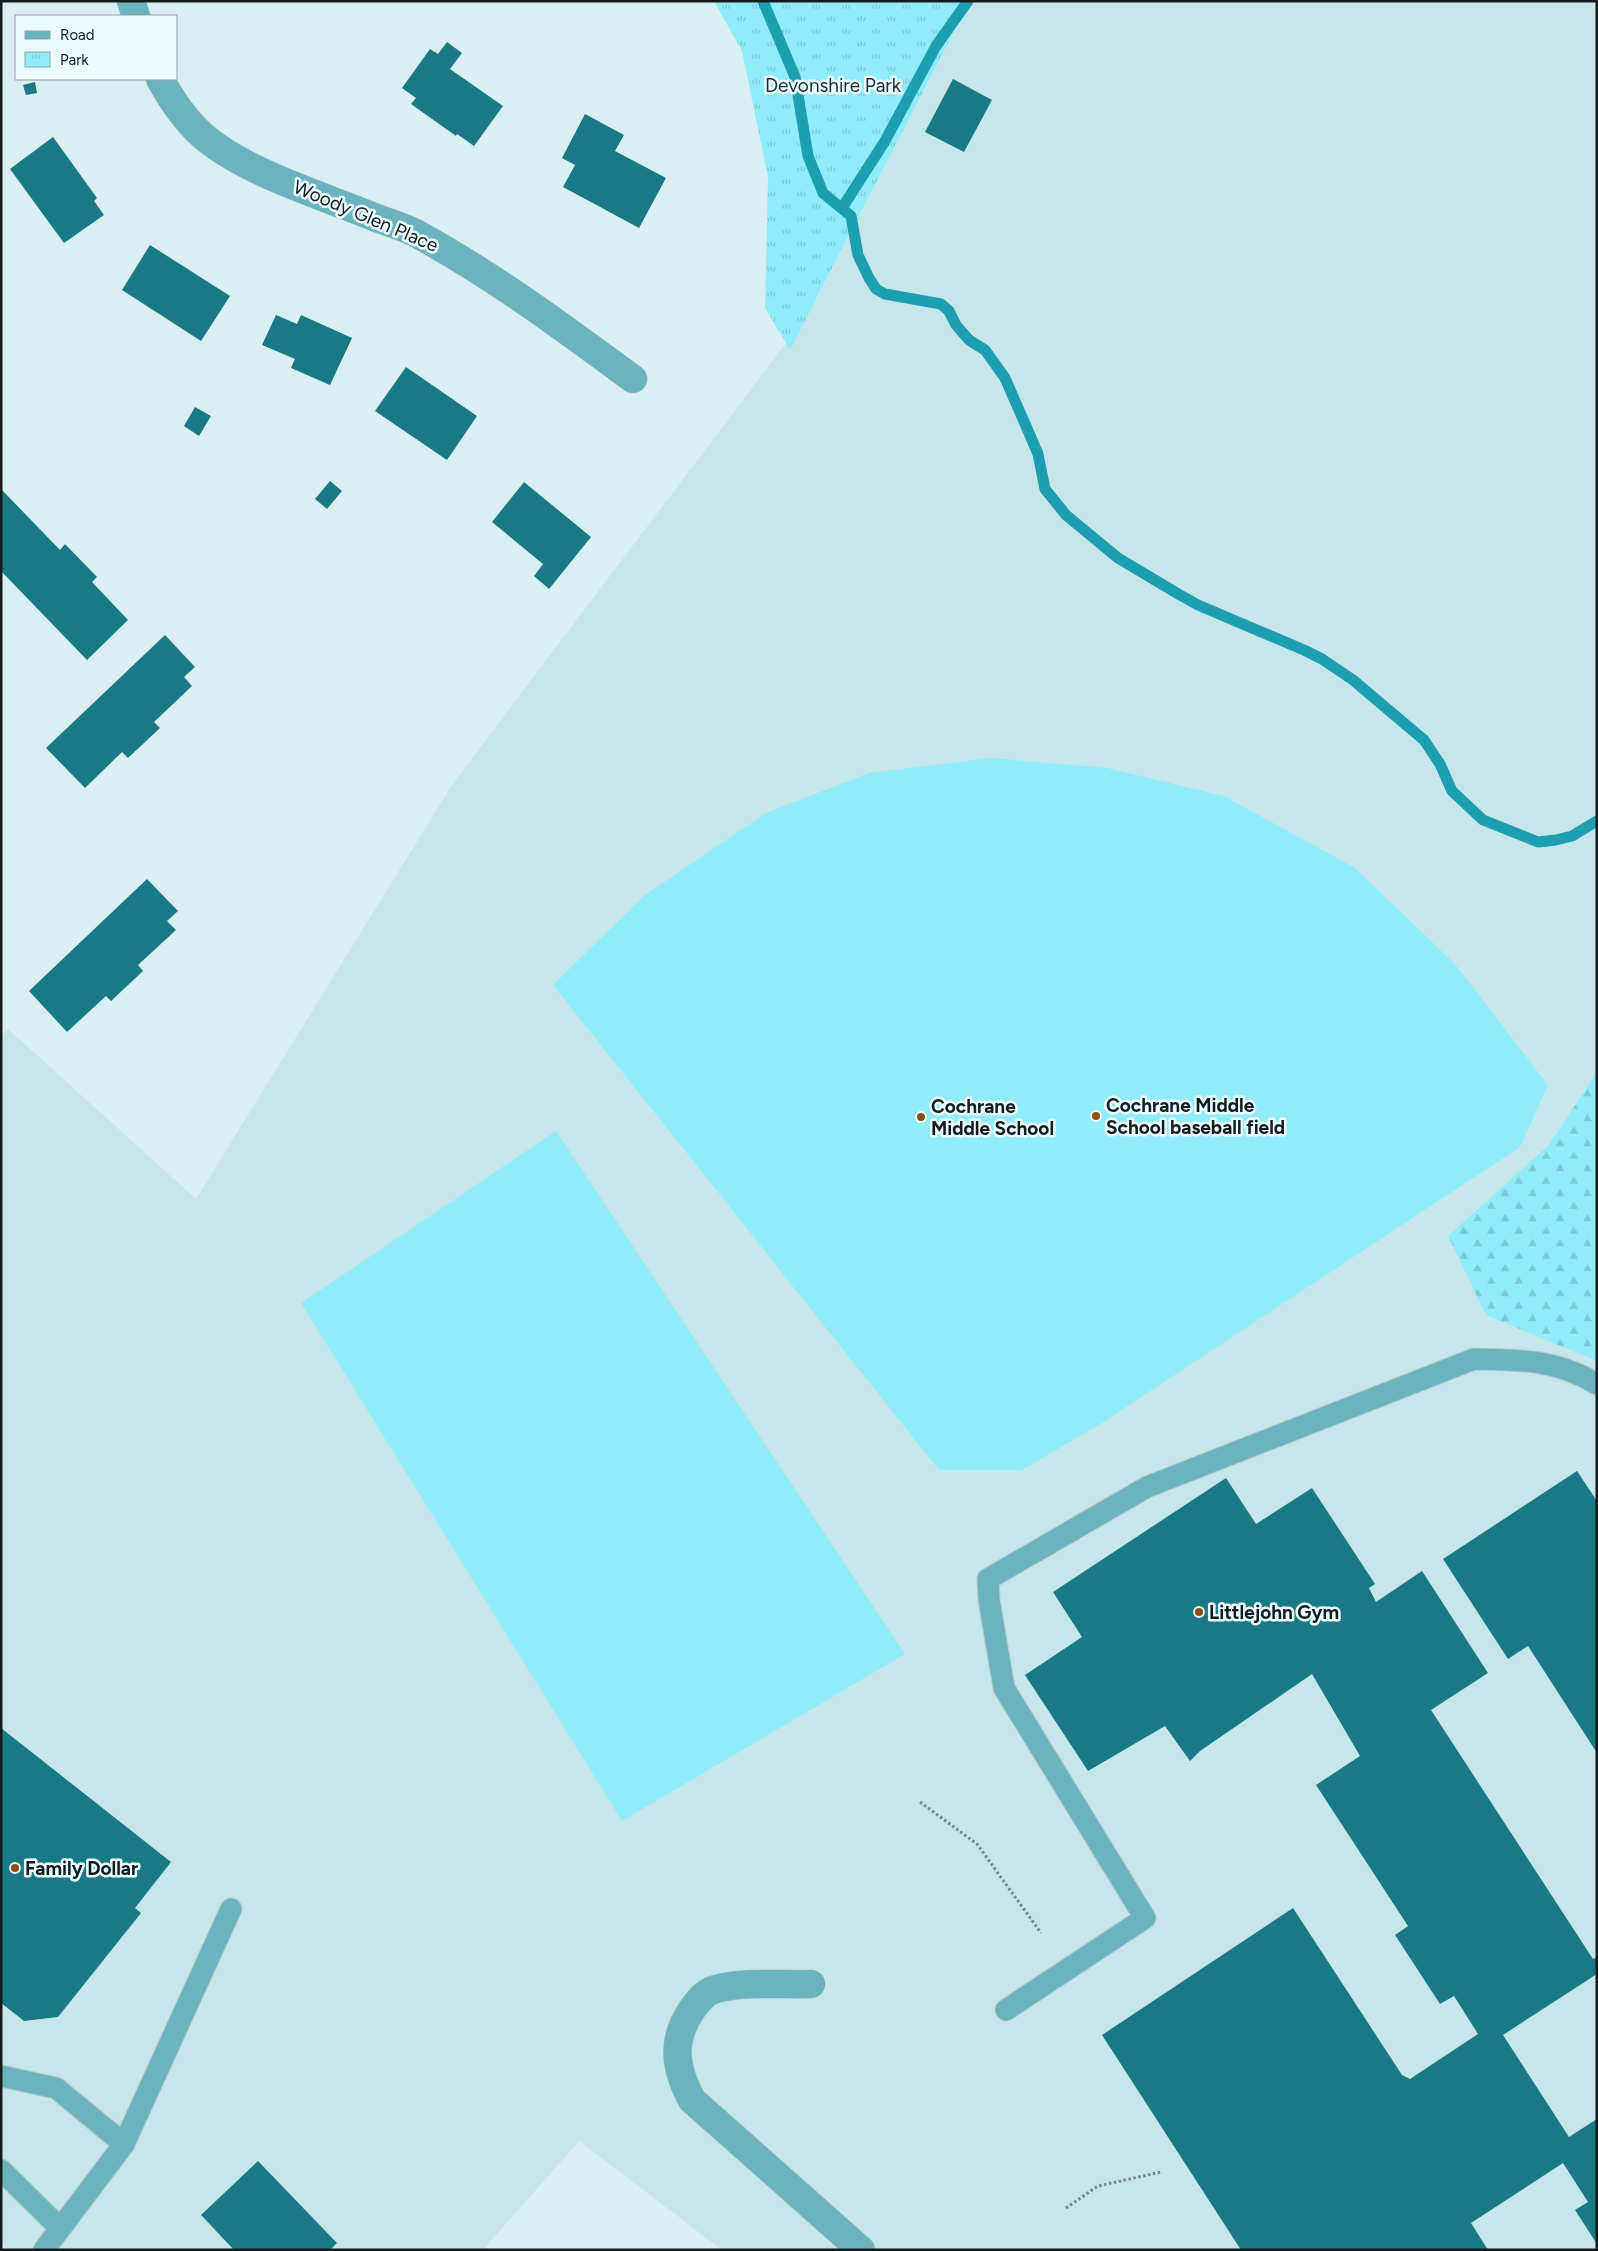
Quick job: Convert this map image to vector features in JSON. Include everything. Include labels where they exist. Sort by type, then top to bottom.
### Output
[{"type":"street","points":[[131,1],[136,15]]},
{"type":"street","name":"Woody Glen Place","points":[[161,80],[172,100],[202,135],[224,151],[269,174],[417,234],[464,261],[563,327],[633,379]]},
{"type":"street","points":[[811,1984],[737,1985],[714,1989],[700,1998],[686,2018],[678,2037],[677,2060],[683,2084],[692,2100],[861,2250]]},
{"type":"lane","points":[[1006,2010],[1145,1918],[1004,1688],[989,1600],[988,1579],[1147,1487],[1474,1359],[1529,1360],[1577,1372],[1597,1384]]},
{"type":"lane","points":[[44,2250],[124,2144],[231,1908]]},
{"type":"lane","points":[[1,2076],[56,2088],[124,2144]]},
{"type":"lane","points":[[1,2170],[60,2228]]},
{"type":"path","points":[[920,1802],[978,1844],[1041,1933]]},
{"type":"path","points":[[1066,2208],[1098,2186],[1161,2172]]},
{"type":"shaded area","name":"Cochrane Middle School","points":[[970,1],[1597,1],[1597,2250],[722,2250],[579,2141],[483,2250],[8,2250],[1,2243],[1,1036],[8,1029],[196,1199],[452,785],[813,307]]},
{"type":"green space","name":"Devonshire Park","points":[[714,1],[970,1],[790,350],[765,308],[768,177],[742,51]]},
{"type":"green space","name":"Cochrane Middle School baseball field","points":[[991,758],[1107,768],[1224,796],[1355,868],[1455,964],[1548,1085],[1520,1147],[1102,1423],[1022,1470],[939,1470],[553,985],[645,895],[766,813],[869,773]]},
{"type":"green space","points":[[1597,1072],[1597,1361],[1486,1315],[1448,1236],[1549,1145]]},
{"type":"green space","points":[[556,1131],[905,1654],[622,1821],[301,1303]]},
{"type":"building","points":[[447,42],[462,53],[450,69],[503,106],[474,146],[457,134],[456,136],[411,104],[416,98],[402,88],[430,49],[438,54]]},
{"type":"building","points":[[953,79],[992,100],[964,152],[925,132]]},
{"type":"building","points":[[35,82],[37,93],[26,95],[23,85]]},
{"type":"building","points":[[585,114],[624,135],[615,151],[666,178],[639,228],[563,187],[575,165],[562,158]]},
{"type":"building","points":[[53,137],[97,198],[94,201],[104,215],[64,243],[10,169]]},
{"type":"building","points":[[150,245],[230,296],[201,341],[122,290]]},
{"type":"building","points":[[276,315],[297,324],[301,315],[352,338],[330,385],[291,368],[295,359],[262,345]]},
{"type":"building","points":[[406,367],[477,416],[447,460],[375,411]]},
{"type":"building","points":[[195,407],[211,416],[199,436],[184,426]]},
{"type":"building","points":[[330,481],[342,491],[327,509],[315,499]]},
{"type":"building","points":[[524,482],[591,537],[549,589],[534,576],[543,564],[492,522]]},
{"type":"building","points":[[1,489],[60,550],[65,544],[97,577],[92,582],[128,620],[87,660],[1,571]]},
{"type":"building","points":[[165,635],[195,667],[184,677],[192,686],[154,722],[160,728],[128,758],[122,752],[85,788],[46,748]]},
{"type":"building","points":[[147,879],[178,911],[167,921],[176,930],[138,965],[143,971],[111,1001],[106,996],[67,1032],[29,991]]},
{"type":"building","points":[[1577,1471],[1597,1501],[1597,1753],[1528,1646],[1508,1659],[1443,1559]]},
{"type":"building","points":[[1226,1478],[1256,1524],[1312,1488],[1375,1584],[1369,1588],[1376,1602],[1422,1571],[1488,1673],[1431,1710],[1593,1959],[1597,1957],[1597,1974],[1503,2035],[1569,2137],[1597,2119],[1597,2244],[1575,2210],[1588,2202],[1563,2163],[1471,2223],[1488,2250],[1241,2250],[1102,2035],[1293,1908],[1402,2075],[1410,2079],[1478,2034],[1454,1996],[1440,2004],[1395,1935],[1408,1926],[1316,1785],[1360,1756],[1312,1674],[1200,1751],[1190,1761],[1165,1726],[1088,1771],[1025,1675],[1082,1637],[1053,1592]]},
{"type":"building","points":[[1,1728],[171,1862],[135,1908],[141,1913],[58,2017],[24,2021],[1,2003]]},
{"type":"building","points":[[258,2161],[337,2243],[330,2250],[234,2250],[201,2215]]},
{"type":"waterway","points":[[763,1],[795,77],[808,156],[823,193],[851,216],[858,255],[869,278],[876,289],[885,294],[941,304],[949,311],[956,325],[969,340],[985,350],[1005,378],[1026,426],[1038,454],[1045,489],[1066,515],[1118,558],[1180,595],[1198,605],[1304,650],[1322,659],[1353,680],[1424,740],[1440,764],[1452,791],[1483,820],[1538,842],[1572,836],[1597,821]]},
{"type":"waterway","points":[[842,208],[885,141],[936,46],[968,1]]},
{"type":"place","name":"Cochrane Middle School baseball field","points":[[1096,1116]]},
{"type":"place","name":"Cochrane Middle School","points":[[921,1117]]},
{"type":"place","name":"Littlejohn Gym","points":[[1199,1612]]},
{"type":"place","name":"Family Dollar","points":[[15,1868]]}]
